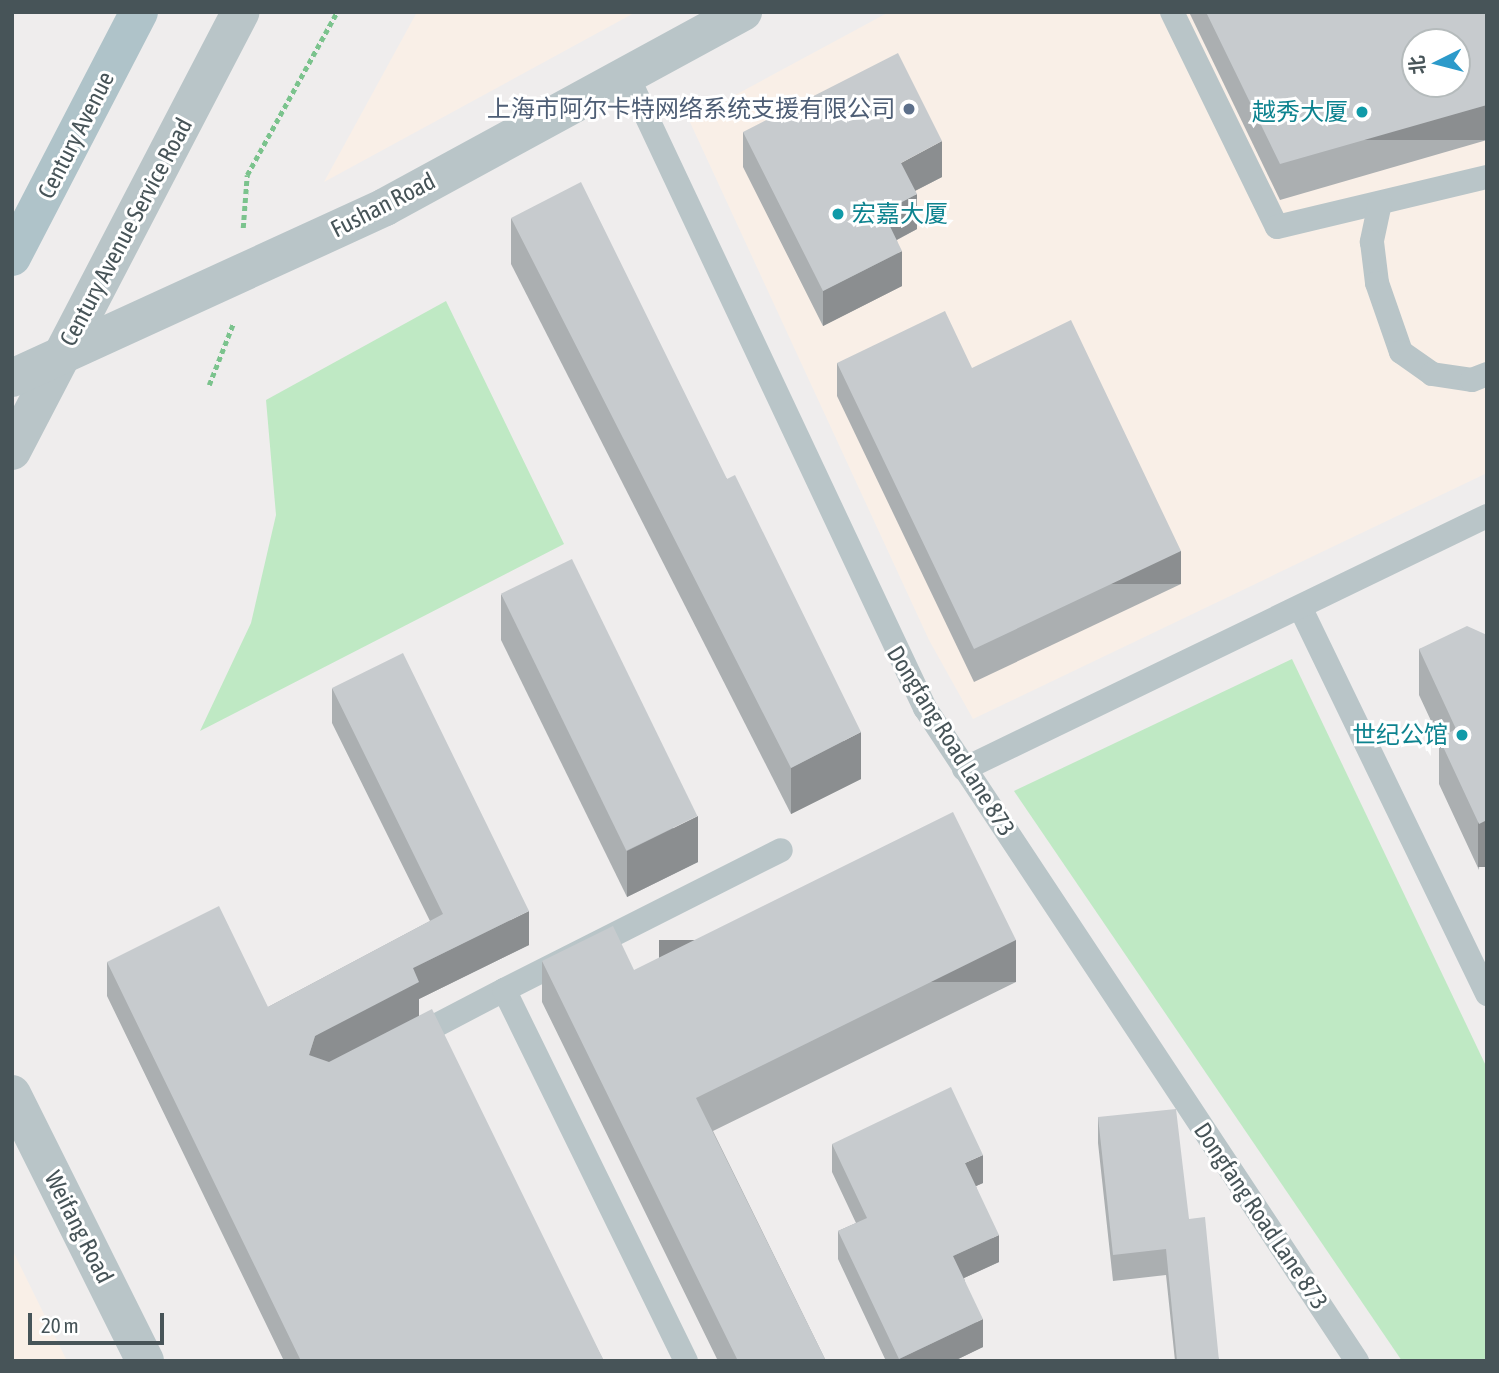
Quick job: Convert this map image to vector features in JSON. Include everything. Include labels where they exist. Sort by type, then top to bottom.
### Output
[{"type":"main road","name":"Century Avenue","points":[[12,257],[139,12]]},
{"type":"street","name":"Century Avenue Service Road","points":[[12,451],[241,12]]},
{"type":"street","name":"Fushan Road","points":[[12,378],[385,207],[743,12]]},
{"type":"street","name":"Weifang Road","points":[[12,1094],[145,1361]]},
{"type":"lane","points":[[1172,12],[1277,227],[1487,177]]},
{"type":"lane","name":"Dongfang Road Lane 873","points":[[627,75],[886,634],[964,769],[1357,1361]]},
{"type":"lane","points":[[1380,204],[1372,242],[1377,283],[1401,352],[1432,374],[1472,380],[1487,374]]},
{"type":"lane","points":[[964,769],[1487,516]]},
{"type":"lane","points":[[1300,607],[1487,993]]},
{"type":"lane","points":[[383,1053],[781,850]]},
{"type":"lane","points":[[504,990],[686,1361]]},
{"type":"path","points":[[209,385],[257,265],[240,220],[247,175],[337,12]]},
{"type":"shaded area","points":[[417,12],[636,12],[324,182]]},
{"type":"shaded area","points":[[889,12],[1487,12],[1487,473],[973,719],[929,640],[689,120]]},
{"type":"shaded area","points":[[12,1249],[67,1361],[12,1361]]},
{"type":"green space","points":[[446,301],[564,544],[200,731],[251,623],[276,515],[266,400]]},
{"type":"green space","points":[[1292,659],[1487,1068],[1487,1361],[1402,1361],[1014,791]]},
{"type":"building","name":"越秀大厦","points":[[1206,12],[1487,12],[1487,105],[1280,164]]},
{"type":"building","name":"宏嘉大厦","points":[[898,53],[942,141],[901,163],[917,194],[883,212],[902,251],[823,291],[743,132]]},
{"type":"building","points":[[581,182],[727,479],[735,475],[861,732],[791,768],[511,218]]},
{"type":"building","points":[[945,311],[972,368],[1071,320],[1181,551],[974,649],[837,363]]},
{"type":"building","points":[[572,559],[697,816],[626,851],[501,594]]},
{"type":"building","name":"世纪公馆","points":[[1467,626],[1487,635],[1487,820],[1479,824],[1439,738],[1456,729],[1419,649]]},
{"type":"building","points":[[403,653],[529,911],[413,968],[419,982],[315,1036],[309,1055],[329,1062],[432,1009],[604,1361],[301,1361],[107,962],[219,906],[268,1007],[443,914],[332,688]]},
{"type":"building","points":[[953,812],[1016,940],[696,1098],[826,1361],[738,1361],[542,961],[613,926],[634,970]]},
{"type":"building","points":[[951,1087],[983,1155],[965,1163],[999,1235],[953,1256],[983,1319],[899,1359],[838,1231],[867,1218],[832,1144]]},
{"type":"building","points":[[1176,1109],[1189,1219],[1205,1217],[1219,1361],[1177,1361],[1166,1249],[1113,1255],[1098,1117]]},
{"type":"place","name":"上海市阿尔卡特网络系统支援有限公司","points":[[909,109]]},
{"type":"place","name":"越秀大厦","points":[[1362,112]]},
{"type":"place","name":"宏嘉大厦","points":[[838,214]]},
{"type":"place","name":"世纪公馆","points":[[1462,735]]}]
